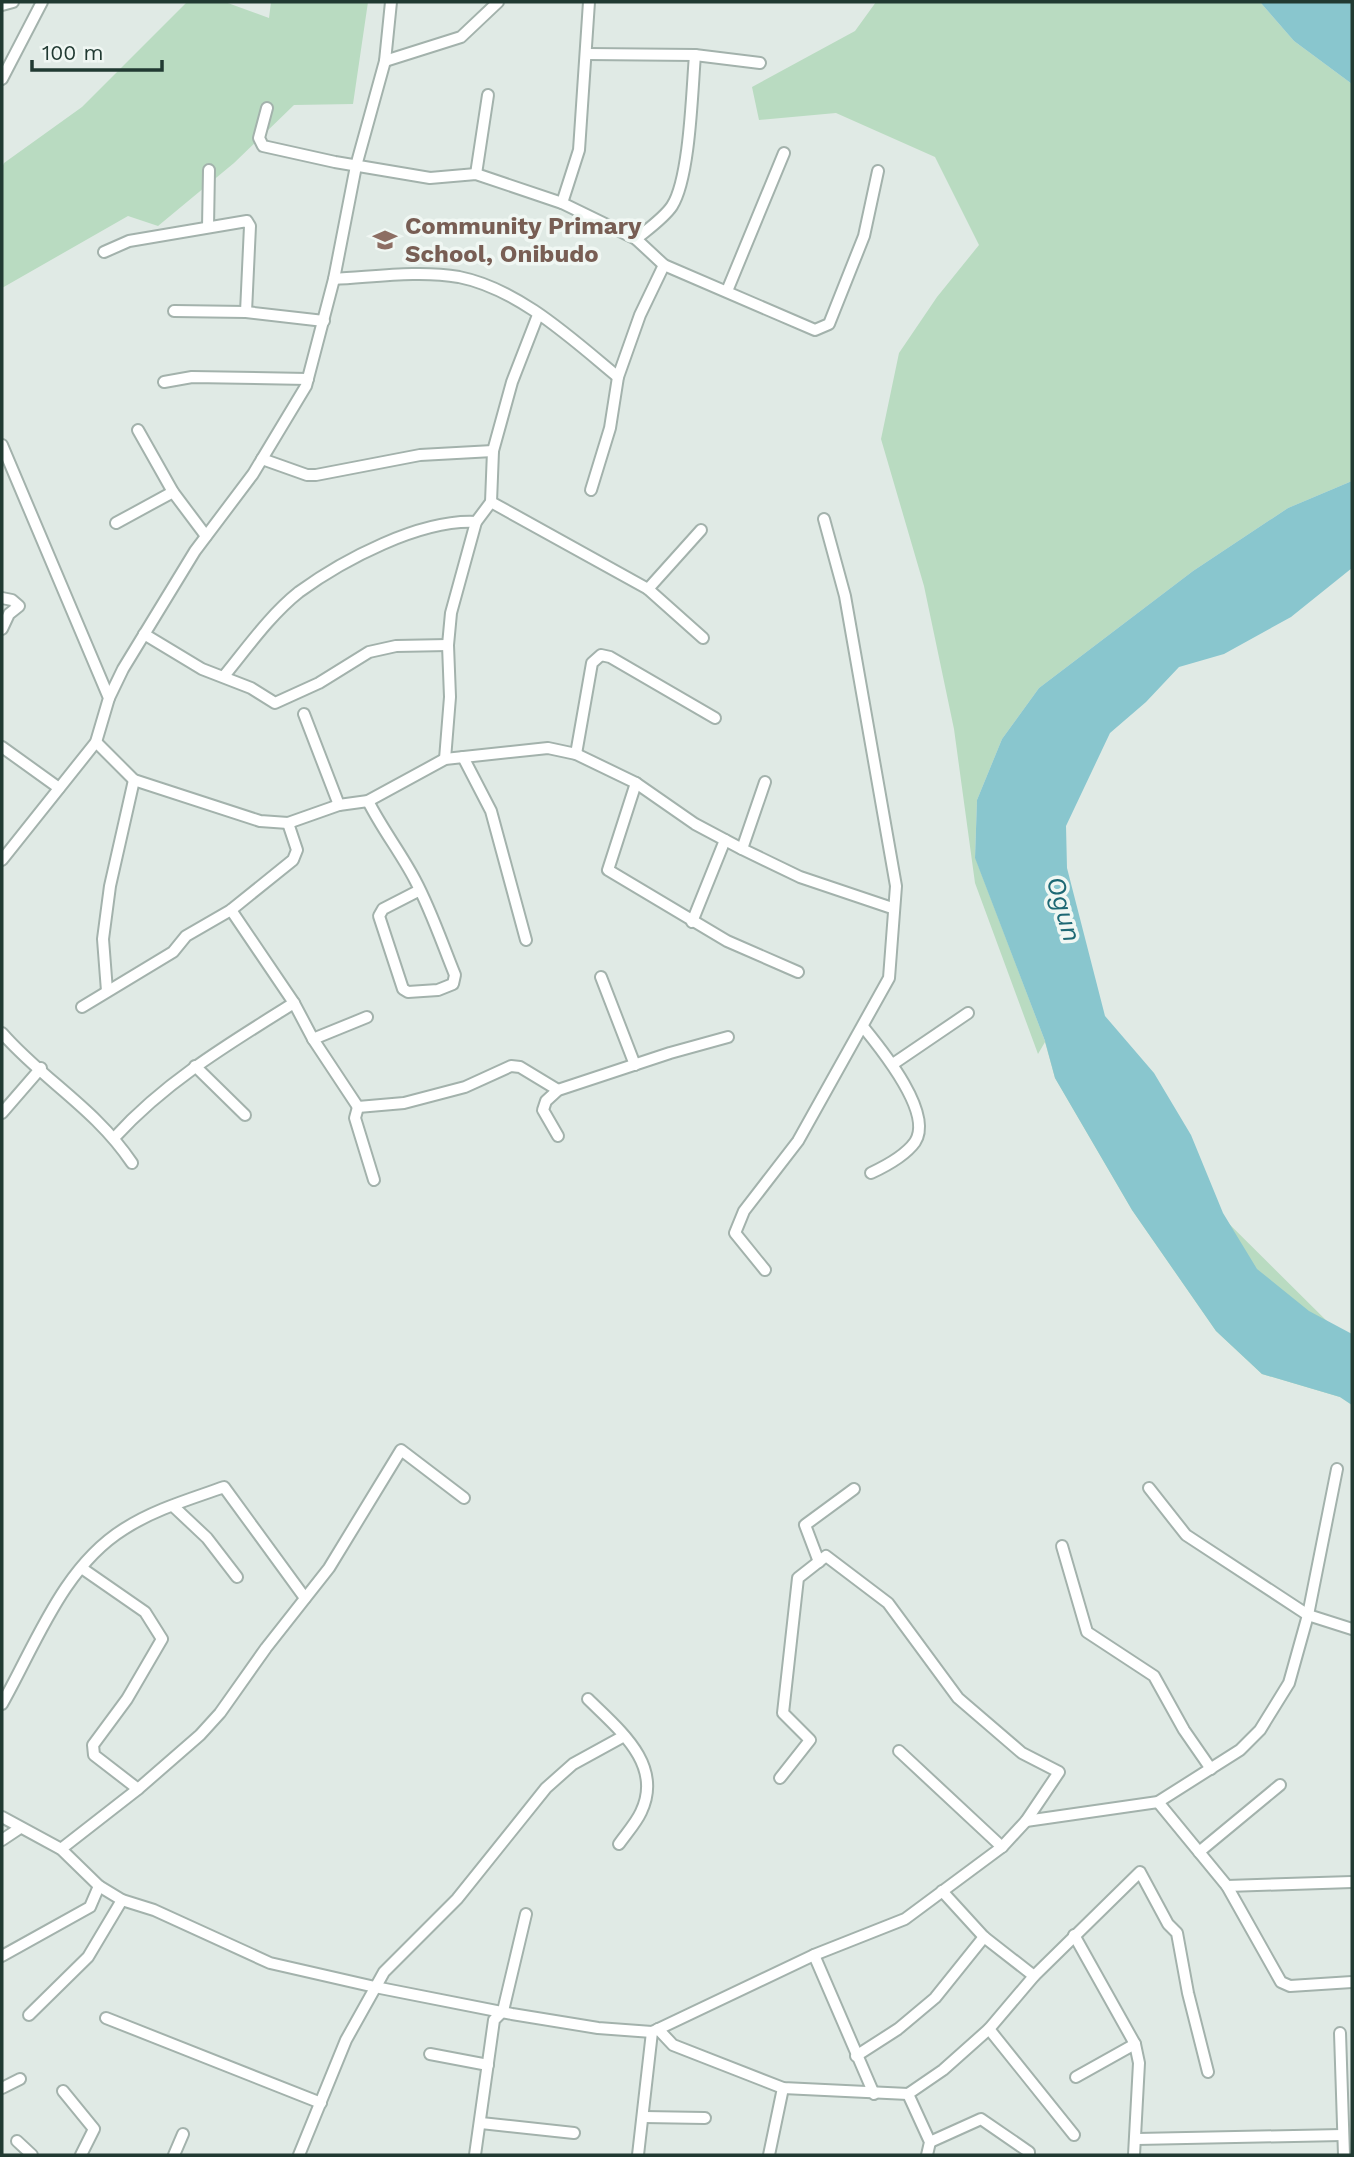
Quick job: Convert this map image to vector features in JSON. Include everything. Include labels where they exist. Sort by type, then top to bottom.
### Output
[{"type":"street","points":[[2,5],[13,2]]},
{"type":"street","points":[[2,79],[42,2]]},
{"type":"street","points":[[2,860],[96,742],[109,698],[144,634],[206,536],[262,459],[308,379],[334,279],[356,166],[385,61],[391,2]]},
{"type":"street","points":[[385,61],[461,37],[498,2]]},
{"type":"street","points":[[562,203],[578,158],[589,2]]},
{"type":"street","points":[[587,54],[695,55],[760,63]]},
{"type":"street","points":[[636,239],[670,209],[676,200],[684,163],[695,55]]},
{"type":"street","points":[[476,174],[488,95]]},
{"type":"street","points":[[267,108],[259,138],[263,146],[356,166],[430,178],[476,174],[562,203],[636,239],[664,265],[815,330],[824,329],[829,324],[864,236],[878,171]]},
{"type":"street","points":[[727,291],[784,153]]},
{"type":"street","points":[[208,227],[209,170]]},
{"type":"street","points":[[104,251],[129,241],[241,221],[250,223],[246,312]]},
{"type":"street","points":[[591,490],[610,428],[618,377],[640,315],[664,265]]},
{"type":"street","points":[[334,279],[456,277],[504,293],[538,315],[618,377]]},
{"type":"street","points":[[174,311],[246,312],[324,321]]},
{"type":"street","points":[[445,759],[450,697],[448,645],[452,614],[476,523],[491,502],[493,451],[512,382],[538,315]]},
{"type":"street","points":[[164,382],[192,377],[308,379]]},
{"type":"street","points":[[138,430],[173,492],[206,536]]},
{"type":"street","points":[[2,445],[109,698]]},
{"type":"street","points":[[262,459],[307,475],[316,475],[419,455],[493,451]]},
{"type":"street","points":[[116,523],[173,492]]},
{"type":"street","points":[[491,502],[648,589],[703,638]]},
{"type":"street","points":[[765,1270],[735,1233],[737,1225],[744,1211],[798,1141],[864,1028],[889,978],[892,908],[896,886],[845,596],[824,519]]},
{"type":"street","points":[[224,676],[260,632],[298,593],[359,556],[403,536],[437,526],[476,523]]},
{"type":"street","points":[[648,589],[701,530]]},
{"type":"street","points":[[2,597],[19,606],[9,614],[2,629]]},
{"type":"street","points":[[144,634],[202,669],[224,676],[275,703],[320,683],[369,652],[396,646],[448,645]]},
{"type":"street","points":[[576,754],[592,663],[601,655],[610,657],[715,719]]},
{"type":"street","points":[[304,714],[339,805]]},
{"type":"street","points":[[96,742],[135,780],[260,821],[288,823],[339,805],[368,801],[445,759],[539,747],[576,754],[636,783],[742,849],[800,877],[892,908]]},
{"type":"street","points":[[2,747],[59,788]]},
{"type":"street","points":[[463,757],[492,811],[526,940]]},
{"type":"street","points":[[107,991],[105,926],[112,875],[135,780]]},
{"type":"street","points":[[742,849],[765,782]]},
{"type":"street","points":[[636,783],[608,870],[727,941],[798,972]]},
{"type":"street","points":[[368,801],[420,890],[455,979],[453,984],[438,990],[408,992],[403,989],[379,916],[383,909],[420,890]]},
{"type":"street","points":[[82,1007],[173,952],[186,936],[230,910],[293,860],[298,850],[288,823]]},
{"type":"street","points":[[692,922],[724,840]]},
{"type":"street","points":[[230,910],[294,1003],[313,1039],[358,1107],[355,1118],[374,1180]]},
{"type":"street","points":[[601,977],[635,1065]]},
{"type":"street","points":[[115,1138],[154,1096],[195,1066],[294,1003]]},
{"type":"street","points":[[893,1064],[968,1013]]},
{"type":"street","points":[[313,1039],[367,1017]]},
{"type":"street","points":[[864,1028],[893,1064],[919,1117],[916,1141],[892,1163],[871,1173]]},
{"type":"street","points":[[2,1032],[115,1138],[132,1163]]},
{"type":"street","points":[[558,1136],[543,1110],[546,1101],[558,1090],[728,1037]]},
{"type":"street","points":[[195,1066],[245,1115]]},
{"type":"street","points":[[358,1107],[404,1103],[465,1087],[511,1066],[520,1067],[558,1090]]},
{"type":"street","points":[[2,1113],[41,1068]]},
{"type":"street","points":[[61,1849],[200,1735],[220,1713],[329,1568],[355,1520],[401,1450],[464,1498]]},
{"type":"street","points":[[1026,1821],[1158,1802],[1240,1750],[1275,1709],[1289,1683],[1308,1615],[1338,1469]]},
{"type":"street","points":[[2,1704],[52,1611],[83,1569],[122,1530],[173,1506],[224,1487],[305,1598]]},
{"type":"street","points":[[1149,1488],[1186,1535],[1308,1615],[1352,1629]]},
{"type":"street","points":[[818,1562],[805,1525],[854,1489]]},
{"type":"street","points":[[173,1506],[207,1538],[237,1577]]},
{"type":"street","points":[[1062,1546],[1087,1632],[1154,1676],[1184,1730],[1211,1769]]},
{"type":"street","points":[[2,1817],[61,1849],[99,1886],[122,1900],[154,1910],[191,1929],[270,1962],[375,1987],[503,2011],[598,2028],[655,2031],[814,1955],[905,1919],[1002,1847],[1026,1821],[1059,1772],[1022,1754],[958,1698],[888,1603],[826,1556],[798,1578],[783,1713],[810,1740],[780,1778]]},
{"type":"street","points":[[83,1569],[145,1612],[162,1639],[127,1699],[93,1745],[94,1755],[138,1788]]},
{"type":"street","points":[[588,1699],[641,1755],[648,1785],[641,1813],[620,1844]]},
{"type":"street","points":[[299,2155],[346,2040],[384,1972],[457,1899],[547,1788],[573,1764],[624,1736]]},
{"type":"street","points":[[899,1751],[1002,1847]]},
{"type":"street","points":[[1199,1852],[1280,1785]]},
{"type":"street","points":[[1158,1802],[1227,1886],[1281,1982],[1290,1986],[1352,1982]]},
{"type":"street","points":[[2,1840],[20,1828]]},
{"type":"street","points":[[655,2031],[673,2045],[783,2088],[908,2094],[943,2070],[989,2029],[1034,1976],[1140,1872],[1168,1924],[1177,1933],[1188,1993],[1208,2072]]},
{"type":"street","points":[[1227,1886],[1352,1882]]},
{"type":"street","points":[[2,1956],[90,1906],[99,1886]]},
{"type":"street","points":[[942,1891],[984,1937],[1034,1976]]},
{"type":"street","points":[[29,2015],[88,1957],[122,1900]]},
{"type":"street","points":[[475,2155],[494,2020],[503,2011],[526,1914]]},
{"type":"street","points":[[1074,1936],[1135,2044],[1139,2063],[1137,2139],[1134,2155]]},
{"type":"street","points":[[856,2056],[898,2029],[935,1998],[984,1937]]},
{"type":"street","points":[[814,1955],[874,2094]]},
{"type":"street","points":[[106,2018],[321,2103]]},
{"type":"street","points":[[989,2029],[1074,2135]]},
{"type":"street","points":[[638,2155],[655,2031]]},
{"type":"street","points":[[1340,2033],[1347,2083],[1342,2135],[1344,2155]]},
{"type":"street","points":[[1076,2077],[1135,2044]]},
{"type":"street","points":[[430,2053],[488,2066]]},
{"type":"street","points":[[2,2088],[20,2079]]},
{"type":"street","points":[[769,2155],[783,2088]]},
{"type":"street","points":[[63,2091],[94,2129],[81,2155]]},
{"type":"street","points":[[908,2094],[930,2142],[927,2155]]},
{"type":"street","points":[[644,2117],[705,2118]]},
{"type":"street","points":[[930,2142],[981,2119],[1029,2152],[1029,2155]]},
{"type":"street","points":[[481,2123],[574,2133]]},
{"type":"street","points":[[174,2155],[183,2134]]},
{"type":"street","points":[[1137,2139],[1342,2135]]},
{"type":"street","points":[[17,2141],[32,2155]]},
{"type":"green space","points":[[187,2],[225,2],[269,18],[271,2],[368,2],[353,104],[294,105],[234,163],[158,226],[128,216],[2,288],[4,163],[82,107]]},
{"type":"green space","points":[[876,2],[1260,2],[1294,41],[1352,84],[1352,481],[1288,508],[1193,571],[1039,688],[1002,739],[977,800],[975,857],[1045,1041],[1352,1346],[1352,1405],[1340,1397],[1262,1374],[1216,1331],[1132,1210],[1055,1078],[1045,1042],[1038,1054],[975,883],[954,729],[924,586],[881,439],[899,353],[937,297],[979,245],[935,157],[836,113],[759,120],[752,87],[855,31]]},
{"type":"water","points":[[1260,2],[1352,2],[1352,84],[1294,41]]},
{"type":"water","name":"Ogun","points":[[1352,481],[1352,568],[1291,617],[1224,654],[1179,667],[1146,702],[1110,733],[1066,826],[1067,868],[1105,1016],[1154,1073],[1191,1135],[1223,1213],[1257,1269],[1309,1311],[1352,1334],[1352,1405],[1340,1397],[1262,1374],[1216,1331],[1132,1210],[1055,1078],[1045,1041],[975,858],[977,800],[1002,739],[1039,688],[1193,571],[1288,508]]},
{"type":"place","name":"Community Primary School, Onibudo","points":[[385,240]]}]
